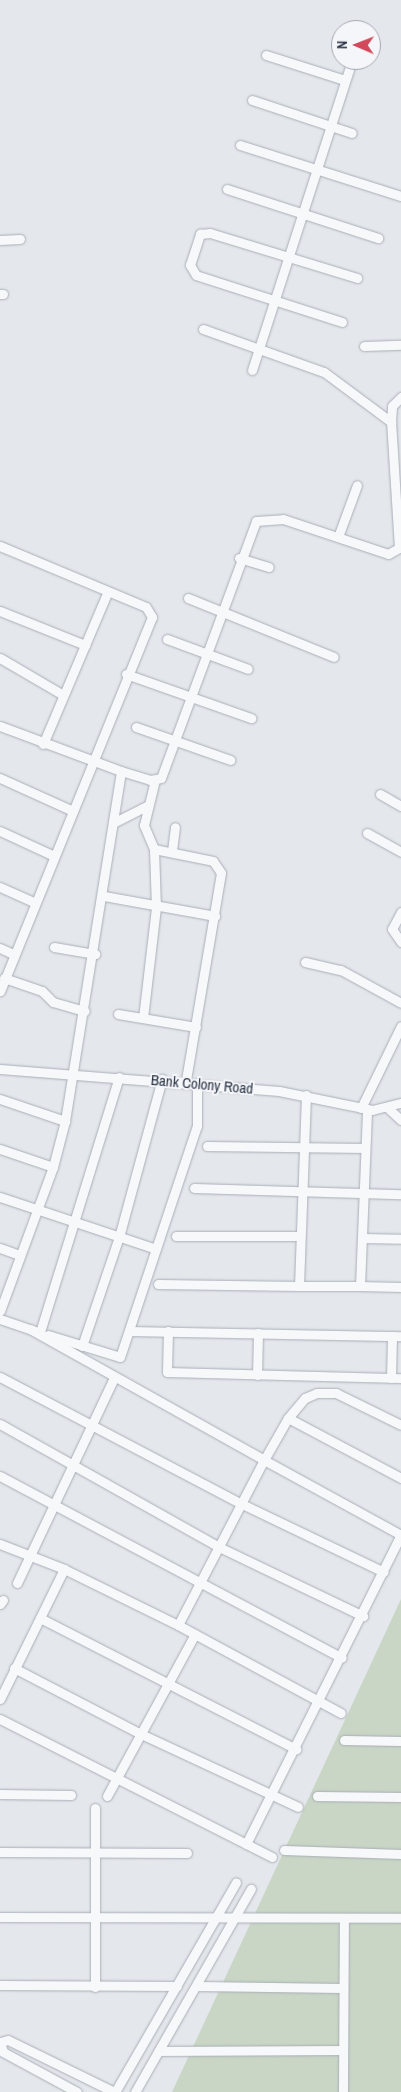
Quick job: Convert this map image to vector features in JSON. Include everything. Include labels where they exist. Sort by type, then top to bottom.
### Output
[{"type":"street","points":[[266,55],[345,80]]},
{"type":"street","points":[[252,370],[290,258],[349,70]]},
{"type":"street","points":[[252,100],[352,133]]},
{"type":"street","points":[[240,145],[401,196]]},
{"type":"street","points":[[227,189],[378,238]]},
{"type":"street","points":[[342,322],[196,275],[190,265],[200,234],[357,278]]},
{"type":"street","points":[[0,240],[20,239]]},
{"type":"street","points":[[203,329],[324,372],[391,422]]},
{"type":"street","points":[[364,346],[401,345]]},
{"type":"street","points":[[143,1018],[156,907],[154,850],[144,825],[147,806],[155,780],[163,775],[250,527],[262,518],[283,518],[388,554],[399,548],[391,422],[392,406],[401,397]]},
{"type":"street","points":[[338,537],[357,485]]},
{"type":"street","points":[[0,546],[151,612],[13,954],[0,991]]},
{"type":"street","points":[[239,558],[269,567]]},
{"type":"street","points":[[43,744],[107,593]]},
{"type":"street","points":[[188,598],[334,658]]},
{"type":"street","points":[[0,610],[85,645]]},
{"type":"street","points":[[167,639],[248,669]]},
{"type":"street","points":[[0,658],[63,695]]},
{"type":"street","points":[[126,674],[251,718]]},
{"type":"street","points":[[0,726],[43,744],[121,771],[155,780]]},
{"type":"street","points":[[136,728],[230,760]]},
{"type":"street","points":[[0,1311],[2,1296],[38,1210],[53,1167],[65,1121],[95,954],[121,771]]},
{"type":"street","points":[[0,778],[71,810]]},
{"type":"street","points":[[380,794],[401,806]]},
{"type":"street","points":[[115,822],[147,806]]},
{"type":"street","points":[[172,852],[175,828]]},
{"type":"street","points":[[0,831],[54,856]]},
{"type":"street","points":[[367,833],[401,852]]},
{"type":"street","points":[[154,850],[172,852],[216,863],[221,874],[186,1081]]},
{"type":"street","points":[[0,887],[34,902]]},
{"type":"street","points":[[104,896],[156,907],[215,916]]},
{"type":"street","points":[[401,912],[392,929],[401,942]]},
{"type":"street","points":[[54,947],[95,954]]},
{"type":"street","points":[[0,948],[13,954]]},
{"type":"street","points":[[305,962],[341,970],[401,1003]]},
{"type":"street","points":[[4,978],[42,991],[53,1002],[85,1011]]},
{"type":"street","points":[[118,1014],[196,1027]]},
{"type":"street","points":[[360,1286],[365,1148],[364,1108],[401,1026]]},
{"type":"street","name":"Bank Colony Road","points":[[0,1068],[72,1076],[186,1081],[306,1095],[364,1108],[389,1109],[401,1103]]},
{"type":"street","points":[[40,1332],[77,1223],[119,1077]]},
{"type":"street","points":[[82,1346],[118,1237],[162,1079]]},
{"type":"street","points":[[0,1319],[120,1357],[196,1126],[197,1083]]},
{"type":"street","points":[[299,1286],[302,1147],[306,1095]]},
{"type":"street","points":[[0,1099],[65,1121]]},
{"type":"street","points":[[389,1109],[401,1120]]},
{"type":"street","points":[[207,1146],[365,1148]]},
{"type":"street","points":[[0,1149],[53,1167]]},
{"type":"street","points":[[194,1188],[401,1194]]},
{"type":"street","points":[[0,1197],[156,1249]]},
{"type":"street","points":[[176,1236],[300,1236]]},
{"type":"street","points":[[362,1238],[401,1239]]},
{"type":"street","points":[[0,1248],[19,1255]]},
{"type":"street","points":[[158,1284],[401,1287]]},
{"type":"street","points":[[30,1329],[114,1378],[401,1535],[342,1658],[246,1844]]},
{"type":"street","points":[[128,1330],[396,1336],[391,1378]]},
{"type":"street","points":[[168,1331],[167,1372],[401,1378]]},
{"type":"street","points":[[257,1375],[258,1333]]},
{"type":"street","points":[[0,1377],[92,1427],[242,1504],[384,1572]]},
{"type":"street","points":[[18,1583],[114,1378]]},
{"type":"street","points":[[178,1625],[264,1460],[288,1418],[305,1398],[336,1393],[401,1425]]},
{"type":"street","points":[[288,1418],[401,1478]]},
{"type":"street","points":[[0,1424],[219,1547],[362,1616]]},
{"type":"street","points":[[0,1476],[199,1585],[342,1658]]},
{"type":"street","points":[[0,1544],[64,1569],[178,1625],[341,1713]]},
{"type":"street","points":[[0,1699],[64,1569]]},
{"type":"street","points":[[40,1618],[169,1682],[296,1749]]},
{"type":"street","points":[[107,1796],[195,1634]]},
{"type":"street","points":[[14,1668],[141,1734],[298,1807]]},
{"type":"street","points":[[0,1719],[116,1780],[272,1857]]},
{"type":"street","points":[[344,1740],[401,1741]]},
{"type":"street","points":[[0,1794],[72,1795]]},
{"type":"street","points":[[317,1796],[401,1797]]},
{"type":"street","points":[[95,1808],[93,1916],[95,1987]]},
{"type":"street","points":[[284,1850],[401,1854]]},
{"type":"street","points":[[0,1852],[186,1853]]},
{"type":"street","points":[[77,2092],[3,2052],[0,2042],[8,2040],[115,2092],[236,1882]]},
{"type":"street","points":[[135,2092],[197,1986],[250,1889]]},
{"type":"street","points":[[0,1917],[235,1916],[401,1918]]},
{"type":"street","points":[[343,2092],[344,1918]]},
{"type":"street","points":[[0,1985],[177,1986]]},
{"type":"street","points":[[197,1986],[344,1988]]},
{"type":"street","points":[[160,2051],[342,2050]]},
{"type":"green space","points":[[401,1599],[401,2092],[172,2092],[350,1709]]}]
